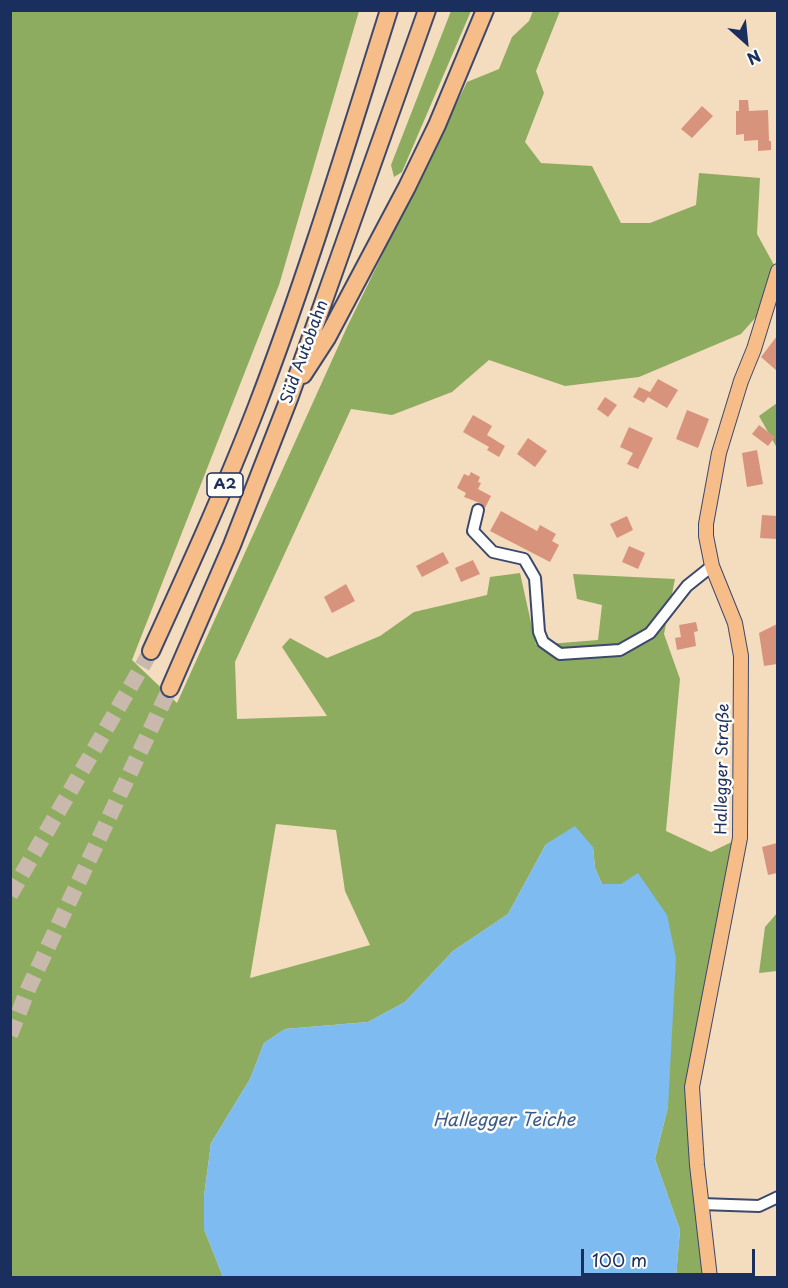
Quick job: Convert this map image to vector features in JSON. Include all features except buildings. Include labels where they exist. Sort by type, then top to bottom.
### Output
[{"type":"highway","name":"Süd Autobahn","points":[[151,651],[206,534],[261,396],[330,196],[389,10]]},
{"type":"highway","points":[[290,396],[327,338],[407,187],[437,125],[485,10]]},
{"type":"highway","name":"Süd Autobahn","points":[[170,688],[232,545],[290,396],[427,12]]},
{"type":"main road","name":"Hallegger Straße","points":[[710,1278],[701,1204],[692,1087],[740,838],[741,656],[735,622],[712,566],[706,525],[719,453],[777,271]]},
{"type":"street","points":[[478,510],[473,531],[493,552],[524,559],[535,578],[539,632],[543,642],[560,654],[620,650],[650,633],[687,586],[712,566]]},
{"type":"street","points":[[701,1204],[759,1206],[777,1197]]},
{"type":"green space","points":[[10,11],[359,11],[279,285],[132,660],[177,703],[347,327],[467,82],[499,69],[512,37],[529,21],[533,11],[560,11],[536,71],[544,93],[525,142],[541,163],[592,166],[621,223],[650,223],[696,205],[699,173],[760,178],[757,234],[774,265],[757,316],[741,334],[639,377],[565,386],[489,360],[452,392],[392,415],[351,409],[235,662],[237,719],[327,716],[282,647],[290,638],[327,658],[380,636],[414,612],[487,595],[490,577],[520,573],[536,645],[598,640],[602,605],[577,599],[573,574],[675,579],[664,634],[680,679],[666,831],[711,852],[740,838],[692,1087],[710,1277],[676,1277],[680,1230],[655,1159],[668,1107],[621,884],[602,884],[595,868],[593,847],[546,844],[508,914],[453,951],[405,1002],[368,1022],[285,1029],[264,1043],[250,1079],[211,1143],[204,1196],[204,1229],[223,1277],[11,1277]],"holes":[[[276,824],[336,830],[345,891],[370,945],[250,978]]]},
{"type":"green space","points":[[451,11],[471,11],[402,172],[394,177],[391,165]]},
{"type":"green space","points":[[777,403],[777,448],[759,416]]},
{"type":"green space","points":[[777,913],[777,971],[759,973],[765,927]]},
{"type":"water","name":"Hallegger Teiche","points":[[575,826],[593,847],[595,868],[602,884],[621,884],[638,873],[667,915],[676,958],[668,1107],[655,1159],[680,1230],[676,1277],[223,1277],[204,1229],[204,1196],[211,1143],[250,1079],[264,1043],[285,1029],[368,1022],[405,1002],[453,951],[508,914],[546,844]]},
{"type":"tunnel","points":[[10,895],[151,651]]},
{"type":"tunnel","points":[[10,1035],[29,987],[170,688]]}]
